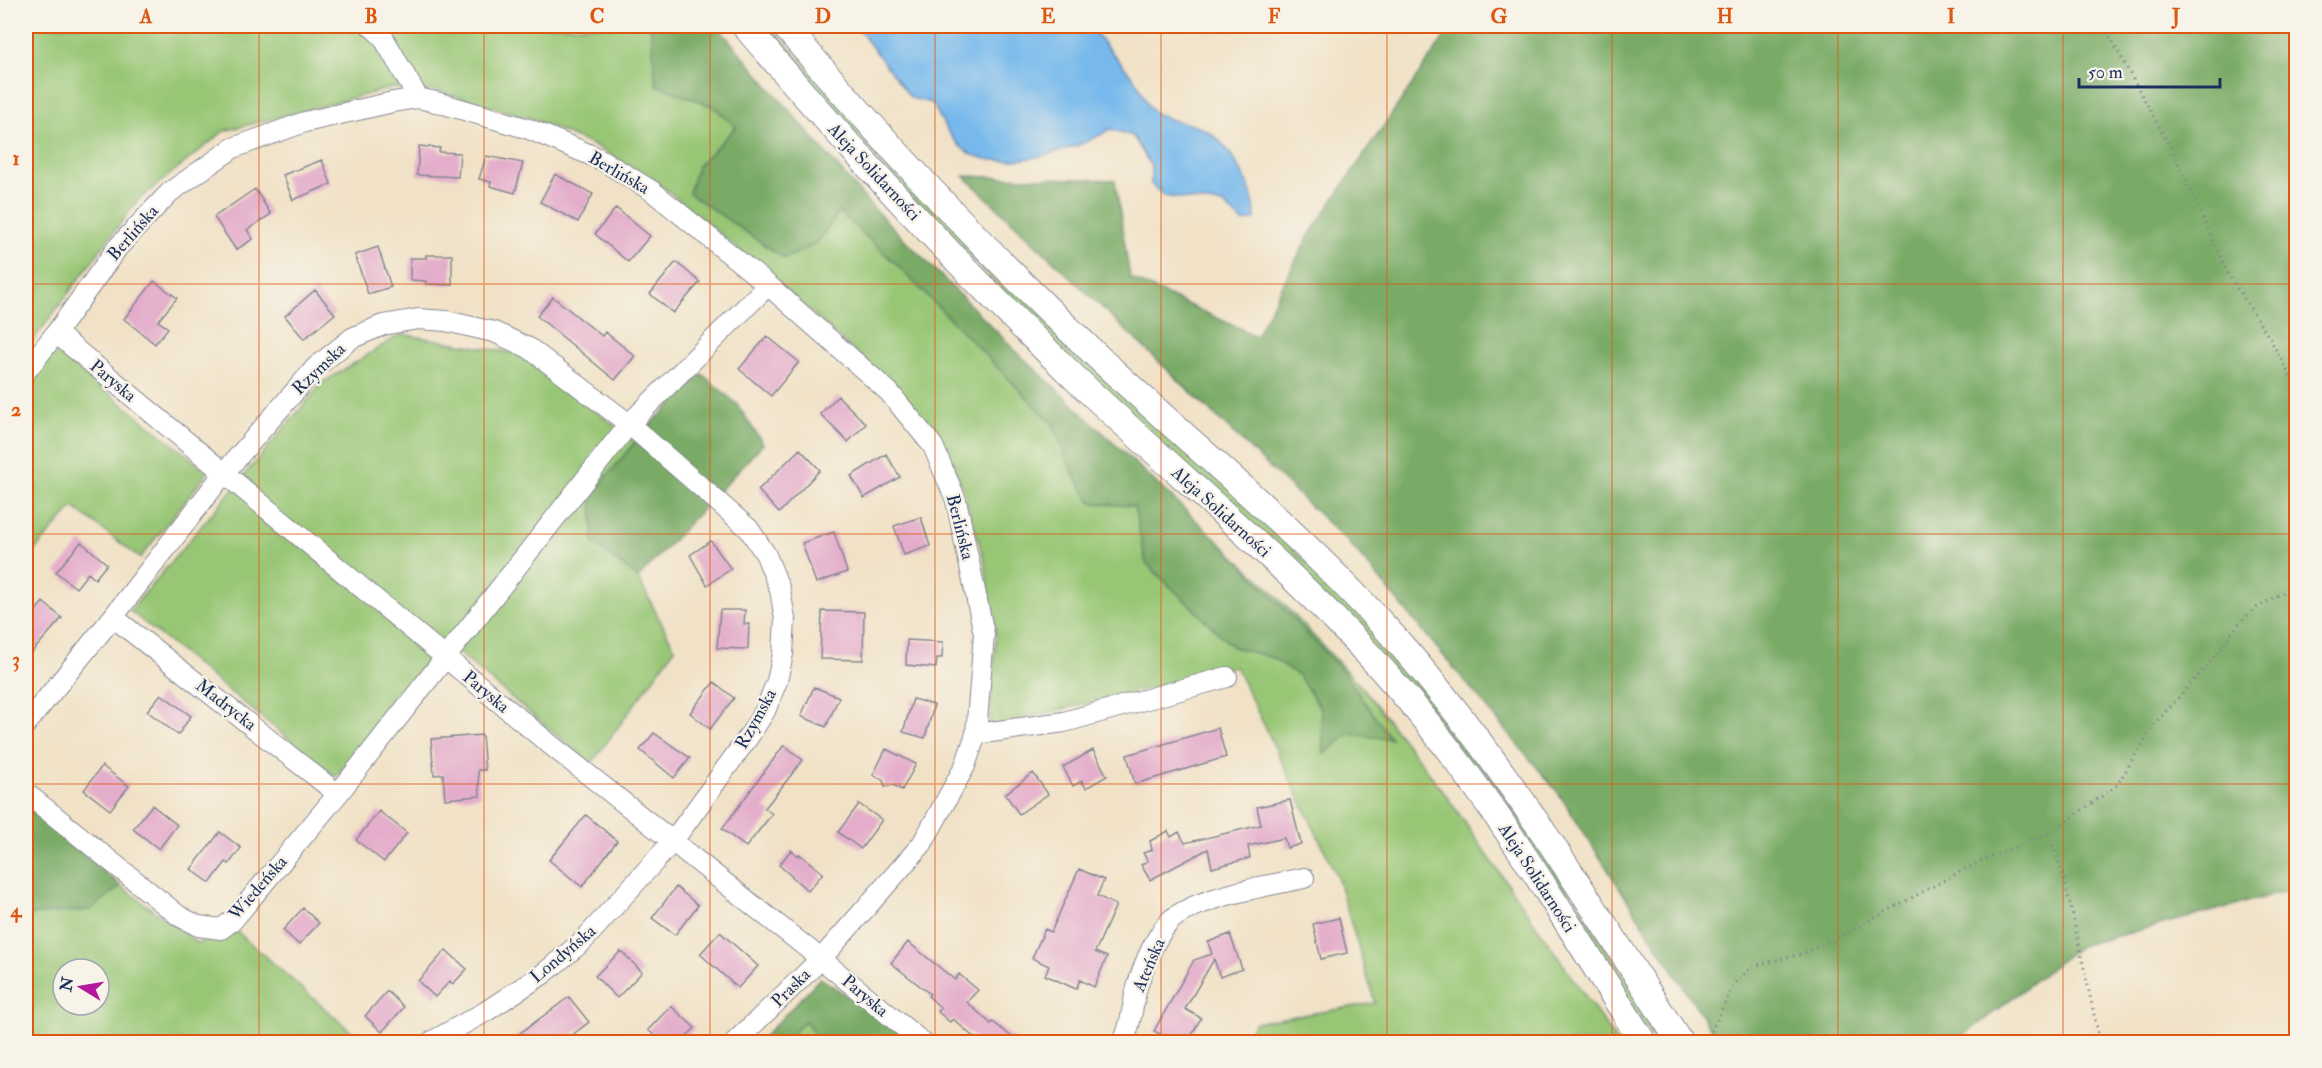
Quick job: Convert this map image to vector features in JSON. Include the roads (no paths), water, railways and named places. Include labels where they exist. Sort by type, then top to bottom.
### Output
[{"type":"main road","name":"Aleja Solidarności","points":[[745,26],[848,145],[991,295],[1077,380],[1295,579],[1394,683],[1453,755],[1491,808],[1643,1042]]},
{"type":"main road","name":"Aleja Solidarności","points":[[785,26],[877,132],[1011,272],[1098,357],[1322,562],[1416,662],[1476,735],[1689,1042]]},
{"type":"street","points":[[371,26],[383,37],[418,98]]},
{"type":"street","name":"Berlińska","points":[[26,371],[118,247],[170,192],[233,148],[304,122],[418,98],[529,129],[600,159],[652,191],[768,285],[889,392],[933,446],[956,500],[984,634],[976,734],[958,782],[922,844],[821,959]]},
{"type":"street","points":[[445,657],[629,424],[768,285]]},
{"type":"street","name":"Rzymska","points":[[224,473],[315,367],[352,338],[383,325],[418,319],[471,325],[494,332],[530,348],[629,424],[749,529],[766,555],[780,590],[785,619],[783,654],[777,681],[765,711],[673,841]]},
{"type":"street","name":"Paryska","points":[[56,333],[547,742],[922,1042]]},
{"type":"street","points":[[26,724],[113,617],[224,473]]},
{"type":"street","name":"Madrycka","points":[[113,617],[338,794]]},
{"type":"street","name":"Wiedeńska","points":[[26,793],[178,916],[198,926],[221,929],[233,920],[338,794],[445,657]]},
{"type":"street","points":[[976,734],[1064,722],[1227,676]]},
{"type":"street","name":"Londyńska","points":[[431,1042],[485,1012],[543,974],[583,941],[673,841]]},
{"type":"street","name":"Ateńska","points":[[1123,1042],[1138,984],[1151,952],[1170,922],[1197,905],[1245,890],[1304,878]]},
{"type":"street","name":"Praska","points":[[735,1042],[821,959]]},
{"type":"water","points":[[856,26],[1091,26],[1137,83],[1153,111],[1165,118],[1205,130],[1224,145],[1246,182],[1255,219],[1243,222],[1223,204],[1164,196],[1151,184],[1151,166],[1133,136],[1110,129],[1079,145],[1039,156],[1018,160],[980,158],[960,146],[942,122],[932,103],[911,98]]}]
